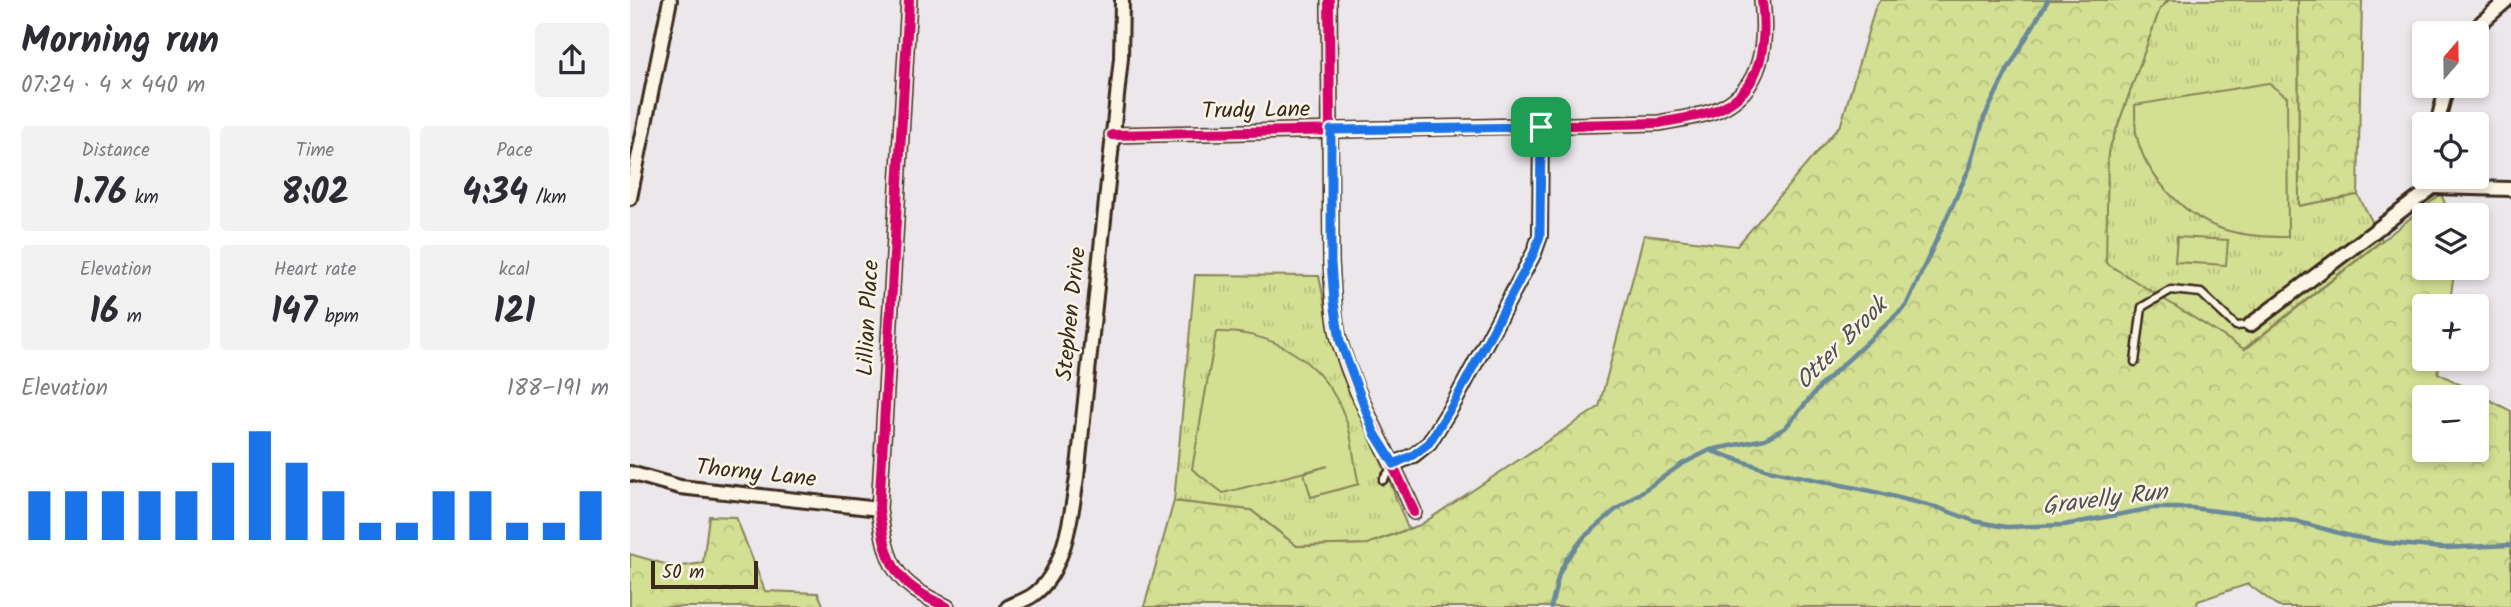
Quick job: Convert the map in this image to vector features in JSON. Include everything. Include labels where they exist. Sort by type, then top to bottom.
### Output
[{"type":"street","points":[[630,198],[670,0]]},
{"type":"street","name":"Lillian Place","points":[[909,0],[879,509],[884,546],[897,574],[911,587],[947,607]]},
{"type":"street","name":"Stephen Drive","points":[[1008,607],[1034,595],[1048,578],[1070,524],[1121,58],[1122,0]]},
{"type":"street","points":[[1329,0],[1331,262],[1340,341],[1374,432],[1394,464],[1414,512]]},
{"type":"street","name":"Trudy Lane","points":[[1112,135],[1660,124],[1718,110],[1740,96],[1759,69],[1764,47],[1762,0]]},
{"type":"street","points":[[2483,21],[2507,0]]},
{"type":"street","points":[[1394,464],[1429,443],[1455,401],[1534,253],[1540,236],[1541,127]]},
{"type":"street","points":[[2489,187],[2511,189]]},
{"type":"street","points":[[2250,325],[2424,189]]},
{"type":"street","name":"Thorny Lane","points":[[630,473],[680,487],[879,509]]},
{"type":"lane","points":[[2135,362],[2142,307],[2171,290],[2201,293],[2236,326],[2250,325]]},
{"type":"lane","points":[[1383,480],[1394,464]]},
{"type":"green space","points":[[1880,0],[2169,0],[2160,9],[2108,153],[2245,349],[2412,217],[2412,280],[2453,280],[2451,294],[2412,294],[2412,371],[2438,371],[2461,385],[2412,385],[2412,462],[2489,462],[2489,400],[2511,411],[2511,607],[2279,607],[2248,584],[2198,601],[2196,607],[1144,607],[1174,501],[1251,510],[1297,546],[1367,544],[1420,525],[1599,407],[1644,235],[1737,246],[1841,124],[1875,8]]},
{"type":"green space","points":[[2169,0],[2298,0],[2299,206],[2358,195],[2382,240],[2244,349],[2106,263],[2108,153],[2160,9]]},
{"type":"green space","points":[[2298,0],[2362,0],[2358,195],[2299,206]]},
{"type":"green space","points":[[2268,83],[2287,97],[2288,237],[2236,233],[2198,217],[2169,194],[2157,179],[2140,148],[2136,132],[2135,105]]},
{"type":"green space","points":[[2441,194],[2445,203],[2430,203]]},
{"type":"green space","points":[[2177,237],[2228,240],[2226,265],[2175,262]]},
{"type":"green space","points":[[1195,275],[1319,276],[1341,372],[1408,529],[1367,544],[1297,546],[1251,510],[1174,501]]},
{"type":"green space","points":[[1216,332],[1238,333],[1278,344],[1312,367],[1326,382],[1346,420],[1359,484],[1311,497],[1304,473],[1328,466],[1223,493],[1192,469]]},
{"type":"green space","points":[[709,516],[736,517],[765,591],[818,593],[824,607],[630,607],[630,554],[675,567],[703,563]]},
{"type":"waterway","name":"Otter Brook","points":[[1551,607],[1559,574],[1566,560],[1584,537],[1614,511],[1682,464],[1710,450],[1765,439],[1785,428],[1822,384],[1906,306],[1970,167],[1984,118],[2007,71],[2048,0]]},
{"type":"waterway","name":"Gravelly Run","points":[[1712,451],[1768,470],[1871,491],[1939,508],[1974,521],[2006,527],[2064,525],[2153,508],[2192,508],[2295,521],[2388,543],[2443,548],[2511,545]]},
{"type":"cycle path","points":[[909,0],[879,509],[886,545],[896,570],[915,590],[947,607]]},
{"type":"cycle path","points":[[1329,0],[1331,262],[1336,324],[1356,387],[1414,512]]},
{"type":"cycle path","points":[[1112,135],[1659,123],[1689,118],[1719,109],[1745,90],[1759,63],[1762,48],[1762,0]]},
{"type":"route","points":[[1541,127],[1540,236],[1534,253],[1455,401],[1429,443],[1394,464],[1374,432],[1340,341],[1331,262],[1331,130],[1541,127]]}]
